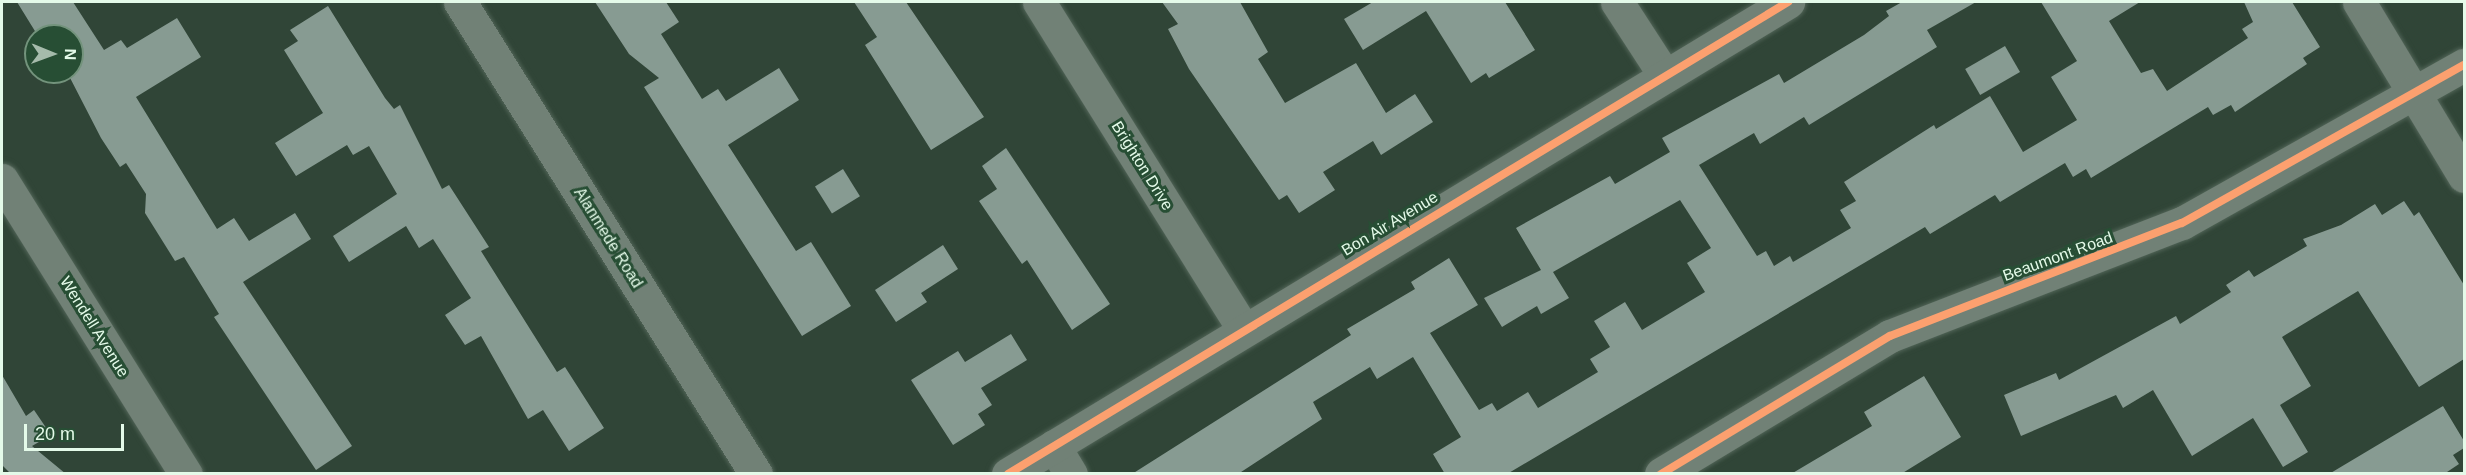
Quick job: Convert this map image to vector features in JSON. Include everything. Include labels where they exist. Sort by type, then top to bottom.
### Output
[{"type":"street","name":"Alanmede Road","points":[[460,2],[756,474]]},
{"type":"street","name":"Brighton Drive","points":[[1039,2],[1244,330]]},
{"type":"street","points":[[1617,2],[1665,76]]},
{"type":"street","name":"Bon Air Avenue","points":[[1008,474],[1788,2]]},
{"type":"street","points":[[2359,2],[2464,176]]},
{"type":"street","name":"Beaumont Road","points":[[1661,474],[1890,336],[2182,223],[2464,65]]},
{"type":"street","name":"Wendell Avenue","points":[[2,180],[186,474]]},
{"type":"street","points":[[1054,446],[1071,474]]},
{"type":"building","points":[[17,2],[73,2],[104,50],[121,40],[127,48],[177,18],[201,57],[136,97],[217,229],[234,218],[249,241],[295,213],[311,239],[243,282],[352,446],[316,470],[214,317],[219,314],[184,257],[175,261],[145,213],[146,194],[126,163],[120,167],[101,138],[73,84],[84,84],[84,24],[31,24]]},
{"type":"building","points":[[595,2],[666,2],[679,22],[661,34],[702,99],[718,89],[726,101],[779,68],[799,100],[728,145],[796,251],[811,242],[851,306],[802,336],[644,87],[659,78],[629,54]]},
{"type":"building","points":[[854,2],[906,2],[984,117],[931,150],[865,45],[877,37]]},
{"type":"building","points":[[1162,2],[1240,2],[1268,52],[1258,59],[1285,103],[1356,63],[1386,113],[1415,94],[1433,122],[1381,155],[1373,141],[1323,172],[1335,190],[1299,213],[1287,195],[1279,200],[1189,69],[1168,29],[1178,24]]},
{"type":"building","points":[[1373,2],[1505,2],[1535,50],[1489,78],[1486,73],[1471,83],[1426,11],[1363,50],[1344,19]]},
{"type":"building","points":[[1902,2],[1976,2],[1927,30],[1937,47],[1809,125],[1804,117],[1760,144],[1754,133],[1699,165],[1757,256],[1766,251],[1774,266],[1790,256],[1793,262],[1851,228],[1840,210],[1856,201],[1844,182],[1934,125],[1936,129],[1990,96],[2023,152],[2077,120],[2051,77],[2077,61],[2041,2],[2140,2],[2109,21],[2141,73],[2153,69],[2167,91],[2248,38],[2242,29],[2253,22],[2244,2],[2292,2],[2320,47],[2303,58],[2307,64],[2235,112],[2231,105],[2213,115],[2208,107],[2091,178],[2086,169],[2073,177],[2065,163],[2000,202],[1995,195],[1930,234],[1925,227],[1507,474],[1445,474],[1433,454],[1461,437],[1413,357],[1377,379],[1370,367],[1313,402],[1322,419],[1238,474],[1132,474],[1351,335],[1347,329],[1415,289],[1411,282],[1449,258],[1478,305],[1430,333],[1479,410],[1492,403],[1497,411],[1528,392],[1538,408],[1598,372],[1590,359],[1610,347],[1594,321],[1625,302],[1642,330],[1705,292],[1687,263],[1711,248],[1680,200],[1553,272],[1569,298],[1541,314],[1537,306],[1502,327],[1484,298],[1541,270],[1516,228],[1610,176],[1615,184],[1670,152],[1662,138],[1779,74],[1784,83],[1864,35],[1889,16],[1886,11]]},
{"type":"building","points":[[328,6],[385,98],[394,109],[400,105],[442,189],[449,185],[489,247],[481,251],[557,372],[565,367],[604,428],[569,451],[543,410],[528,419],[481,336],[465,345],[445,315],[471,298],[433,239],[419,248],[406,226],[349,262],[333,236],[397,194],[369,146],[353,155],[347,145],[296,176],[275,143],[323,113],[284,50],[298,41],[290,30]]},
{"type":"building","points":[[2005,46],[2020,72],[1980,95],[1965,69]]},
{"type":"building","points":[[1006,148],[1110,304],[1072,330],[1027,260],[1022,264],[979,201],[997,189],[982,166]]},
{"type":"building","points":[[843,169],[860,196],[832,214],[815,186]]},
{"type":"building","points":[[2404,201],[2414,216],[2419,212],[2464,285],[2464,359],[2419,387],[2358,291],[2282,337],[2311,386],[2280,405],[2308,452],[2283,467],[2253,418],[2192,456],[2153,390],[2123,408],[2116,395],[2021,436],[2004,395],[2056,373],[2059,380],[2176,316],[2180,324],[2231,292],[2226,285],[2249,270],[2254,277],[2307,246],[2303,239],[2341,225],[2375,204],[2382,215]]},
{"type":"building","points":[[943,245],[958,269],[921,293],[927,302],[896,322],[875,290]]},
{"type":"building","points":[[1011,334],[1027,360],[981,388],[992,405],[978,414],[985,425],[953,445],[911,380],[958,351],[965,362]]},
{"type":"building","points":[[2,375],[26,416],[34,410],[51,435],[32,446],[66,474],[11,474],[2,465]]},
{"type":"building","points":[[1924,376],[1961,437],[1901,474],[1791,474],[1872,426],[1864,412]]},
{"type":"building","points":[[2443,406],[2464,441],[2464,448],[2453,455],[2459,464],[2444,474],[2329,474]]},
{"type":"cycle path","points":[[1008,474],[1788,2]]},
{"type":"cycle path","points":[[1661,474],[1890,336],[2182,223],[2464,65]]}]
